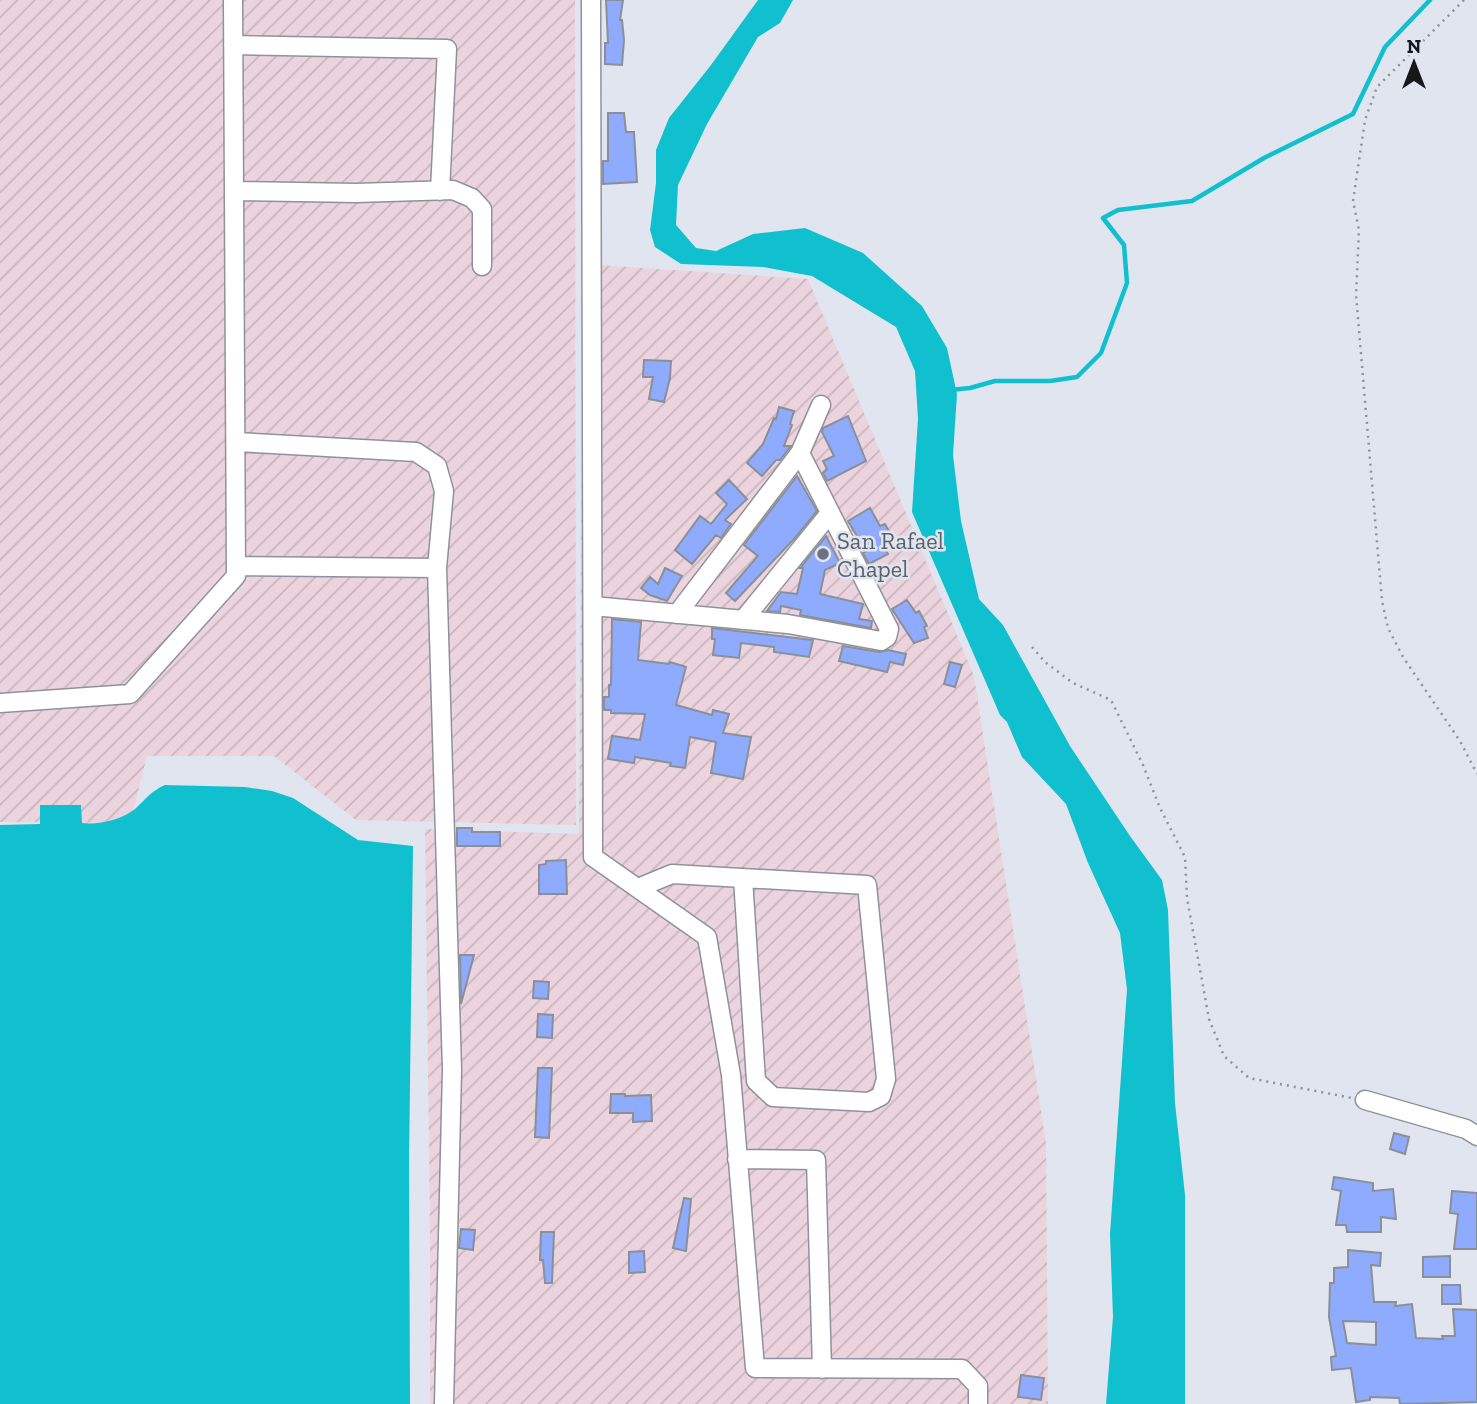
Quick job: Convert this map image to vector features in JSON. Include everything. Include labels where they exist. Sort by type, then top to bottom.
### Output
[{"type":"street","points":[[0,703],[130,694],[236,576],[233,0]]},
{"type":"street","points":[[591,0],[593,857],[707,937],[731,1075],[755,1368],[962,1369],[978,1386],[978,1404]]},
{"type":"street","points":[[233,45],[447,49],[440,191]]},
{"type":"street","points":[[234,191],[356,193],[453,190],[472,198],[482,209],[482,265]]},
{"type":"street","points":[[677,614],[800,453],[821,405]]},
{"type":"street","points":[[236,442],[415,452],[437,466],[444,491],[437,568],[452,1070],[444,1404]]},
{"type":"street","points":[[593,606],[788,624],[881,640],[887,637],[889,629],[800,453]]},
{"type":"street","points":[[743,620],[830,513]]},
{"type":"street","points":[[236,566],[437,568]]},
{"type":"street","points":[[638,888],[672,874],[743,878],[867,885],[886,1079],[881,1096],[869,1102],[773,1097],[755,1081],[743,878]]},
{"type":"street","points":[[1365,1100],[1466,1129],[1477,1136]]},
{"type":"street","points":[[737,1159],[816,1160],[822,1369]]},
{"type":"path","points":[[1464,0],[1377,87],[1365,120],[1353,201],[1359,230],[1356,295],[1382,601],[1388,628],[1403,657],[1460,741],[1477,775]]},
{"type":"path","points":[[1032,647],[1045,662],[1073,683],[1111,700],[1143,765],[1160,808],[1185,857],[1187,898],[1209,1018],[1224,1056],[1250,1078],[1365,1100]]},
{"type":"shaded area","points":[[0,0],[575,0],[576,825],[356,820],[274,756],[147,756],[130,823],[0,822]]},
{"type":"shaded area","points":[[583,264],[808,279],[974,676],[1046,1143],[1048,1404],[430,1404],[425,829],[579,834]]},
{"type":"water","points":[[758,0],[793,0],[780,23],[758,37],[707,124],[678,185],[676,225],[696,248],[716,251],[753,234],[805,228],[863,253],[922,306],[947,348],[957,394],[953,455],[961,521],[979,599],[1003,625],[1070,746],[1162,880],[1168,910],[1175,1103],[1185,1195],[1185,1404],[1106,1404],[1113,1317],[1110,1234],[1127,989],[1120,933],[1088,863],[1066,804],[1022,757],[1007,722],[1000,715],[912,512],[918,419],[915,371],[896,327],[812,276],[763,267],[681,264],[655,247],[650,230],[656,183],[656,150],[669,118]]},
{"type":"water","points":[[165,785],[245,787],[272,791],[293,798],[358,840],[413,846],[409,1162],[410,1404],[0,1404],[0,825],[40,824],[40,805],[81,805],[82,823],[110,821],[129,813]]},
{"type":"building","points":[[606,0],[623,0],[620,20],[624,40],[622,65],[605,64],[605,43],[608,43]]},
{"type":"building","points":[[608,113],[624,113],[626,132],[634,132],[637,182],[603,184],[603,161],[608,161]]},
{"type":"building","points":[[644,360],[671,361],[664,402],[649,399],[653,377],[643,377]]},
{"type":"building","points":[[779,407],[794,411],[784,446],[791,446],[762,476],[747,463],[763,444]]},
{"type":"building","points":[[848,416],[866,461],[827,481],[823,473],[827,469],[823,461],[834,456],[822,432],[823,428]]},
{"type":"building","points":[[797,476],[817,511],[735,601],[726,593],[758,556],[744,545]]},
{"type":"building","points":[[729,480],[747,499],[725,520],[731,524],[721,538],[716,535],[692,564],[675,550],[700,516],[711,524],[727,504],[716,493]]},
{"type":"building","points":[[870,508],[880,526],[885,524],[891,535],[881,540],[888,554],[869,564],[863,553],[866,551],[848,521]]},
{"type":"building","points":[[826,536],[840,563],[825,570],[820,594],[863,604],[859,619],[872,621],[871,628],[800,615],[801,610],[781,606],[780,612],[767,611],[781,592],[797,594],[803,568],[800,568]]},
{"type":"building","points":[[665,568],[682,576],[667,601],[650,595],[641,588],[650,577],[658,584]]},
{"type":"building","points":[[907,600],[916,613],[919,611],[927,626],[924,627],[928,638],[914,643],[892,609]]},
{"type":"building","points":[[612,619],[641,622],[638,660],[670,662],[686,667],[676,705],[712,715],[713,710],[729,714],[723,733],[751,737],[743,779],[711,773],[716,742],[690,737],[685,768],[635,757],[634,763],[608,759],[612,736],[640,740],[645,714],[611,713],[611,710],[604,710],[604,697],[609,697],[611,685]]},
{"type":"building","points":[[712,628],[813,640],[809,657],[774,652],[774,647],[741,643],[739,658],[713,655],[715,639],[712,639]]},
{"type":"building","points":[[843,646],[906,654],[903,665],[890,662],[887,672],[839,661]]},
{"type":"building","points":[[950,662],[962,665],[955,687],[944,684]]},
{"type":"building","points":[[457,828],[472,828],[472,832],[500,832],[500,846],[457,846]]},
{"type":"building","points":[[566,860],[567,894],[539,894],[539,865],[546,864],[546,861]]},
{"type":"building","points":[[460,955],[474,955],[461,1004]]},
{"type":"building","points":[[534,981],[549,982],[548,999],[533,998]]},
{"type":"building","points":[[538,1014],[553,1015],[552,1038],[537,1037]]},
{"type":"building","points":[[538,1068],[552,1068],[549,1138],[535,1137]]},
{"type":"building","points":[[611,1094],[651,1095],[652,1121],[633,1122],[633,1113],[610,1113]]},
{"type":"building","points":[[1394,1133],[1409,1137],[1405,1154],[1390,1149]]},
{"type":"building","points":[[1334,1177],[1373,1183],[1373,1191],[1393,1189],[1396,1219],[1381,1217],[1381,1232],[1347,1232],[1346,1225],[1336,1225],[1341,1191],[1332,1189]]},
{"type":"building","points":[[1452,1191],[1477,1193],[1477,1249],[1454,1249],[1458,1214],[1450,1213]]},
{"type":"building","points":[[684,1198],[691,1199],[686,1251],[673,1248]]},
{"type":"building","points":[[461,1229],[475,1230],[473,1250],[459,1248]]},
{"type":"building","points":[[541,1232],[554,1232],[552,1283],[545,1283],[543,1260],[540,1260]]},
{"type":"building","points":[[1348,1250],[1381,1253],[1380,1266],[1371,1265],[1374,1302],[1396,1302],[1395,1306],[1412,1304],[1416,1338],[1443,1339],[1442,1336],[1455,1336],[1453,1309],[1477,1310],[1477,1402],[1400,1404],[1399,1398],[1370,1397],[1370,1400],[1356,1402],[1351,1368],[1332,1370],[1331,1357],[1336,1356],[1329,1317],[1330,1283],[1334,1283],[1334,1268],[1348,1267]],"holes":[[[1343,1321],[1376,1322],[1376,1345],[1347,1343]]]},
{"type":"building","points":[[644,1251],[645,1272],[629,1273],[629,1252]]},
{"type":"building","points":[[1450,1256],[1450,1277],[1423,1277],[1423,1257]]},
{"type":"building","points":[[1442,1285],[1460,1285],[1461,1304],[1442,1304]]},
{"type":"building","points":[[1021,1375],[1044,1378],[1041,1400],[1018,1397]]},
{"type":"waterway","points":[[950,390],[995,381],[1050,381],[1077,377],[1101,353],[1127,283],[1124,245],[1103,218],[1118,210],[1192,201],[1264,158],[1353,114],[1385,47],[1430,0]]},
{"type":"place","name":"San Rafael Chapel","points":[[823,554]]}]
